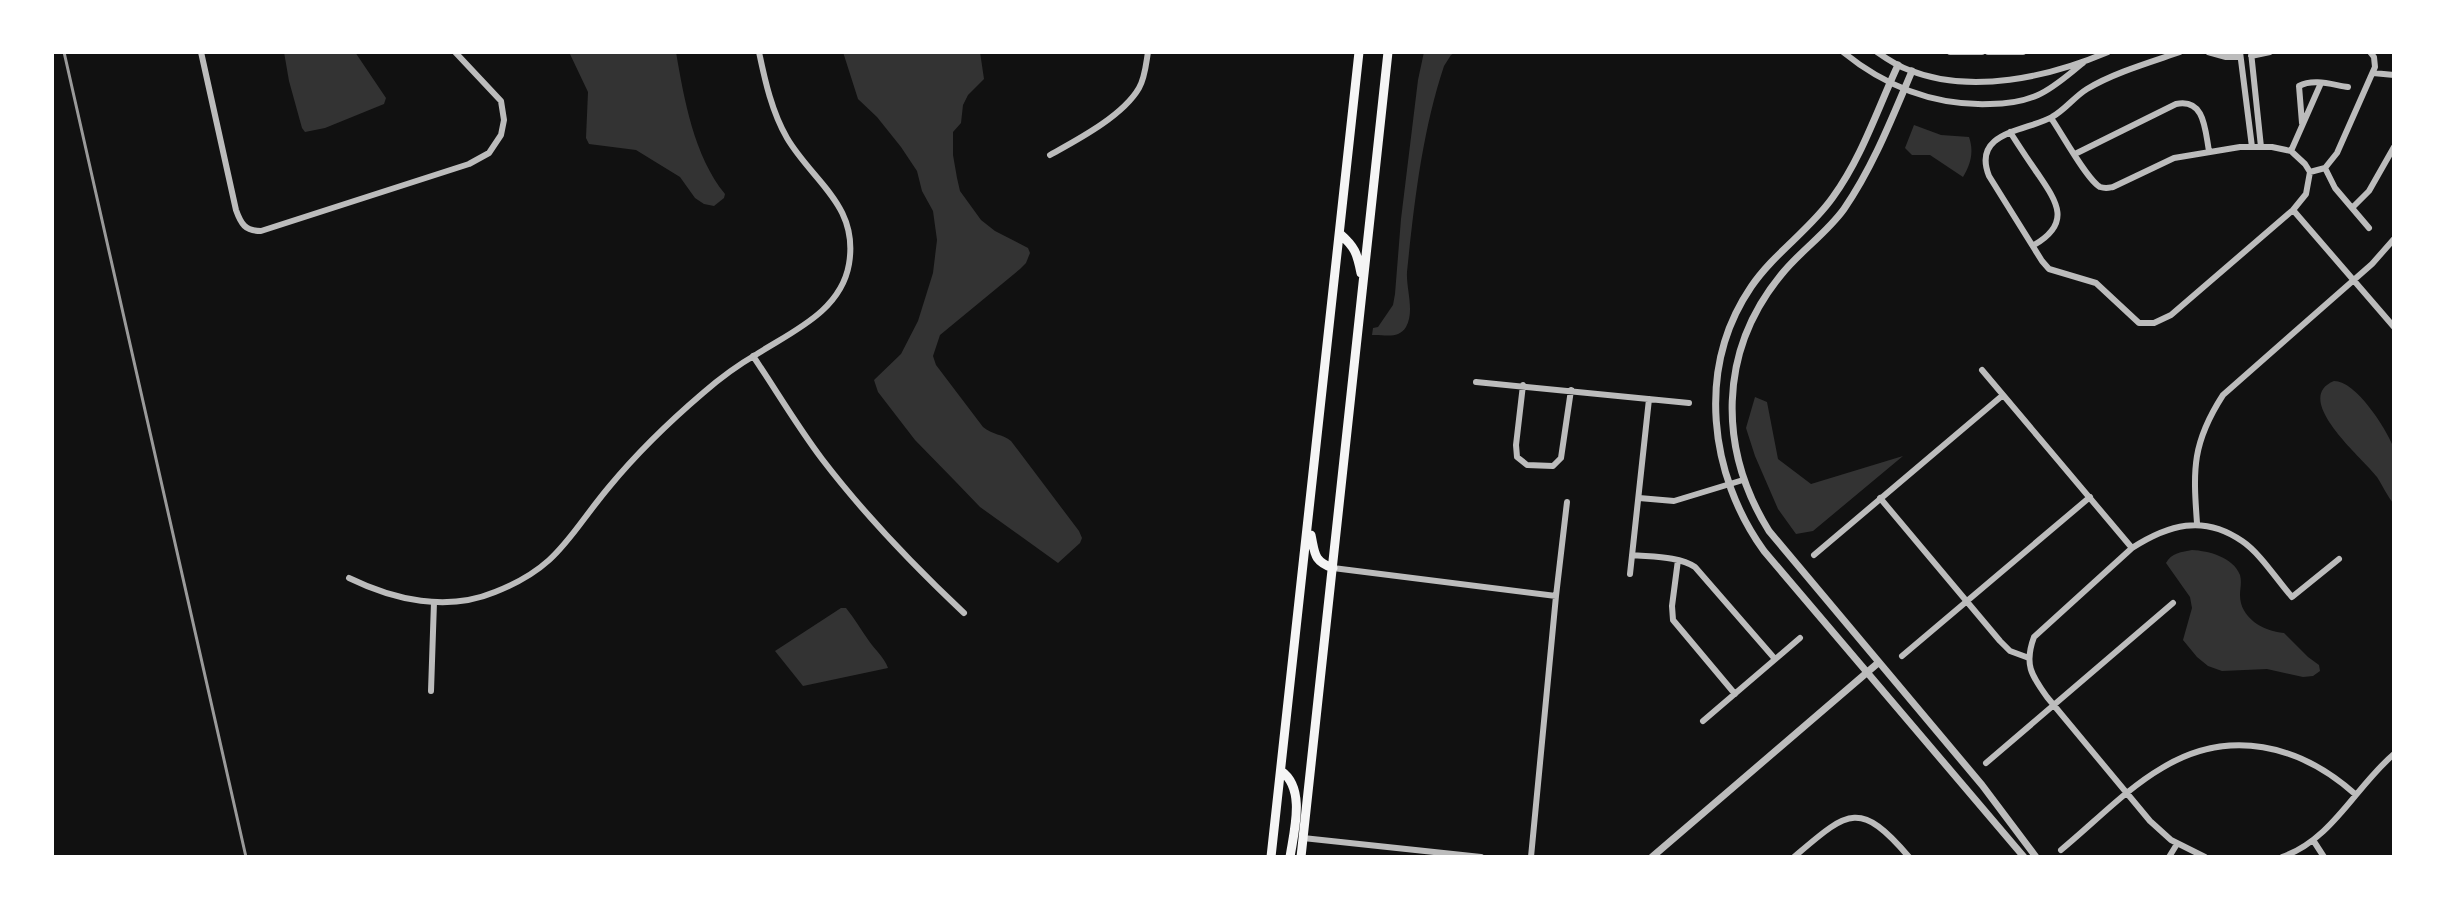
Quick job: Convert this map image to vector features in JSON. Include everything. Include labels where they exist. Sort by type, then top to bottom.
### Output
[{"type":"main road","points":[[1271,857],[1359,52]]},
{"type":"main road","points":[[1301,857],[1388,52]]},
{"type":"main road","points":[[1340,234],[1357,253],[1363,284]]},
{"type":"main road","points":[[1309,524],[1316,558],[1321,564],[1333,568]]},
{"type":"main road","points":[[1281,771],[1293,783],[1296,797],[1290,857]]},
{"type":"street","points":[[201,52],[236,210],[241,224],[252,231],[261,231],[469,164],[489,153],[501,135],[504,120],[501,101],[455,52]]},
{"type":"street","points":[[349,578],[397,597],[434,602],[492,594],[533,573],[554,557],[608,487],[658,434],[705,391],[753,356],[808,323],[838,293],[849,264],[848,228],[843,212],[829,190],[800,157],[778,120],[759,52]]},
{"type":"street","points":[[1050,155],[1086,135],[1131,100],[1141,85],[1148,52]]},
{"type":"street","points":[[1843,52],[1861,67],[1904,91],[1965,105],[2008,104],[2038,95],[2083,63]]},
{"type":"street","points":[[1877,52],[1912,71],[1937,78],[1970,81],[2013,79],[2083,63],[2108,52]]},
{"type":"street","points":[[1950,52],[1982,52]]},
{"type":"street","points":[[1988,52],[2023,52]]},
{"type":"street","points":[[2051,118],[2090,178],[2107,188],[2174,158],[2252,147],[2291,151],[2310,172],[2306,194],[2293,210],[2171,315],[2154,323],[2139,323],[2096,283],[2049,269],[1985,165],[1990,148],[2010,132],[2051,118],[2089,88],[2180,52]]},
{"type":"street","points":[[2208,52],[2226,57],[2270,52]]},
{"type":"street","points":[[2310,172],[2325,168],[2337,153],[2375,67],[2370,52]]},
{"type":"street","points":[[2240,54],[2252,147]]},
{"type":"street","points":[[2252,54],[2261,147]]},
{"type":"street","points":[[1898,65],[1846,178],[1816,219],[1768,266],[1738,310],[1725,345],[1718,379],[1717,441],[1728,485],[1748,529],[1764,551],[2024,857]]},
{"type":"street","points":[[1912,71],[1870,165],[1842,211],[1781,275],[1750,321],[1733,386],[1733,440],[1743,480],[1755,510],[1769,531],[1982,785],[2036,857]]},
{"type":"street","points":[[2373,73],[2394,75]]},
{"type":"street","points":[[2302,123],[2299,86],[2308,81],[2348,87]]},
{"type":"street","points":[[2291,151],[2321,83]]},
{"type":"street","points":[[2075,154],[2183,102],[2191,104],[2202,114],[2209,151]]},
{"type":"street","points":[[2010,132],[2057,206],[2054,229],[2034,245]]},
{"type":"street","points":[[2352,208],[2369,191],[2394,147]]},
{"type":"street","points":[[2325,168],[2335,188],[2369,228]]},
{"type":"street","points":[[2293,210],[2394,327]]},
{"type":"street","points":[[2197,523],[2195,458],[2209,416],[2223,395],[2372,264],[2394,239]]},
{"type":"street","points":[[753,356],[820,457],[919,570],[964,613]]},
{"type":"street","points":[[1982,370],[2132,548]]},
{"type":"street","points":[[1476,382],[1689,403]]},
{"type":"street","points":[[1523,385],[1516,445],[1517,457],[1527,465],[1553,466],[1561,458],[1571,390]]},
{"type":"street","points":[[1814,555],[2003,395]]},
{"type":"street","points":[[1630,574],[1649,399]]},
{"type":"street","points":[[1639,498],[1674,501],[1743,480]]},
{"type":"street","points":[[1902,656],[2090,497]]},
{"type":"street","points":[[1880,498],[2010,651],[2029,658]]},
{"type":"street","points":[[1531,857],[1567,502]]},
{"type":"street","points":[[2205,857],[2177,844],[2150,821],[2053,706],[2035,680],[2029,658],[2034,637],[2132,548],[2173,528],[2197,523],[2242,541],[2292,597],[2339,559]]},
{"type":"street","points":[[1632,555],[1678,560],[1695,567],[1775,659]]},
{"type":"street","points":[[1678,560],[1673,620],[1735,694]]},
{"type":"street","points":[[1333,568],[1556,596]]},
{"type":"street","points":[[431,691],[434,602]]},
{"type":"street","points":[[1986,763],[2173,603]]},
{"type":"street","points":[[1703,721],[1800,638]]},
{"type":"street","points":[[1652,857],[1878,663]]},
{"type":"street","points":[[2061,850],[2161,768],[2195,753],[2232,745],[2290,752],[2327,771],[2355,794]]},
{"type":"street","points":[[2282,857],[2295,853],[2313,840],[2394,754]]},
{"type":"street","points":[[1794,857],[1830,826],[1860,817],[1875,823],[1890,835],[1909,857]]},
{"type":"street","points":[[1303,838],[1481,857]]},
{"type":"street","points":[[2313,840],[2324,857]]},
{"type":"street","points":[[2169,857],[2177,844]]},
{"type":"shaded area","points":[[284,52],[355,52],[386,98],[384,104],[325,128],[305,132],[289,81]]},
{"type":"shaded area","points":[[569,52],[676,52],[698,145],[725,194],[724,198],[714,206],[704,204],[695,198],[680,177],[636,150],[589,144],[586,138],[588,92]]},
{"type":"shaded area","points":[[843,52],[980,52],[984,79],[968,95],[963,105],[961,123],[953,132],[953,155],[960,191],[981,220],[1028,248],[1030,253],[1020,269],[940,335],[933,356],[936,365],[983,427],[1011,441],[1079,531],[1082,538],[1080,543],[1058,563],[980,507],[915,440],[878,392],[874,380],[901,354],[918,321],[933,273],[937,240],[933,211],[922,191],[917,171],[877,117],[858,99]]},
{"type":"shaded area","points":[[1424,52],[1456,52],[1444,66],[1436,91],[1420,168],[1407,272],[1409,321],[1399,334],[1372,335],[1373,328],[1378,327],[1393,305],[1418,80]]},
{"type":"shaded area","points":[[1914,125],[1941,135],[1969,137],[1971,157],[1963,177],[1930,155],[1912,155],[1905,148]]},
{"type":"shaded area","points":[[2334,381],[2343,383],[2360,397],[2377,417],[2393,446],[2394,504],[2377,477],[2325,415],[2320,401],[2323,390]]},
{"type":"shaded area","points":[[1755,397],[1767,402],[1778,459],[1811,484],[1903,456],[1813,531],[1796,534],[1778,509],[1746,428]]},
{"type":"shaded area","points":[[2192,550],[2213,554],[2232,564],[2240,575],[2241,603],[2248,617],[2261,626],[2284,633],[2319,665],[2320,671],[2303,677],[2267,669],[2222,671],[2208,666],[2197,657],[2183,640],[2192,608],[2190,597],[2166,563],[2174,555]]},
{"type":"shaded area","points":[[841,608],[846,608],[888,668],[803,686],[775,651]]},
{"type":"railway","points":[[64,52],[246,857]]}]
